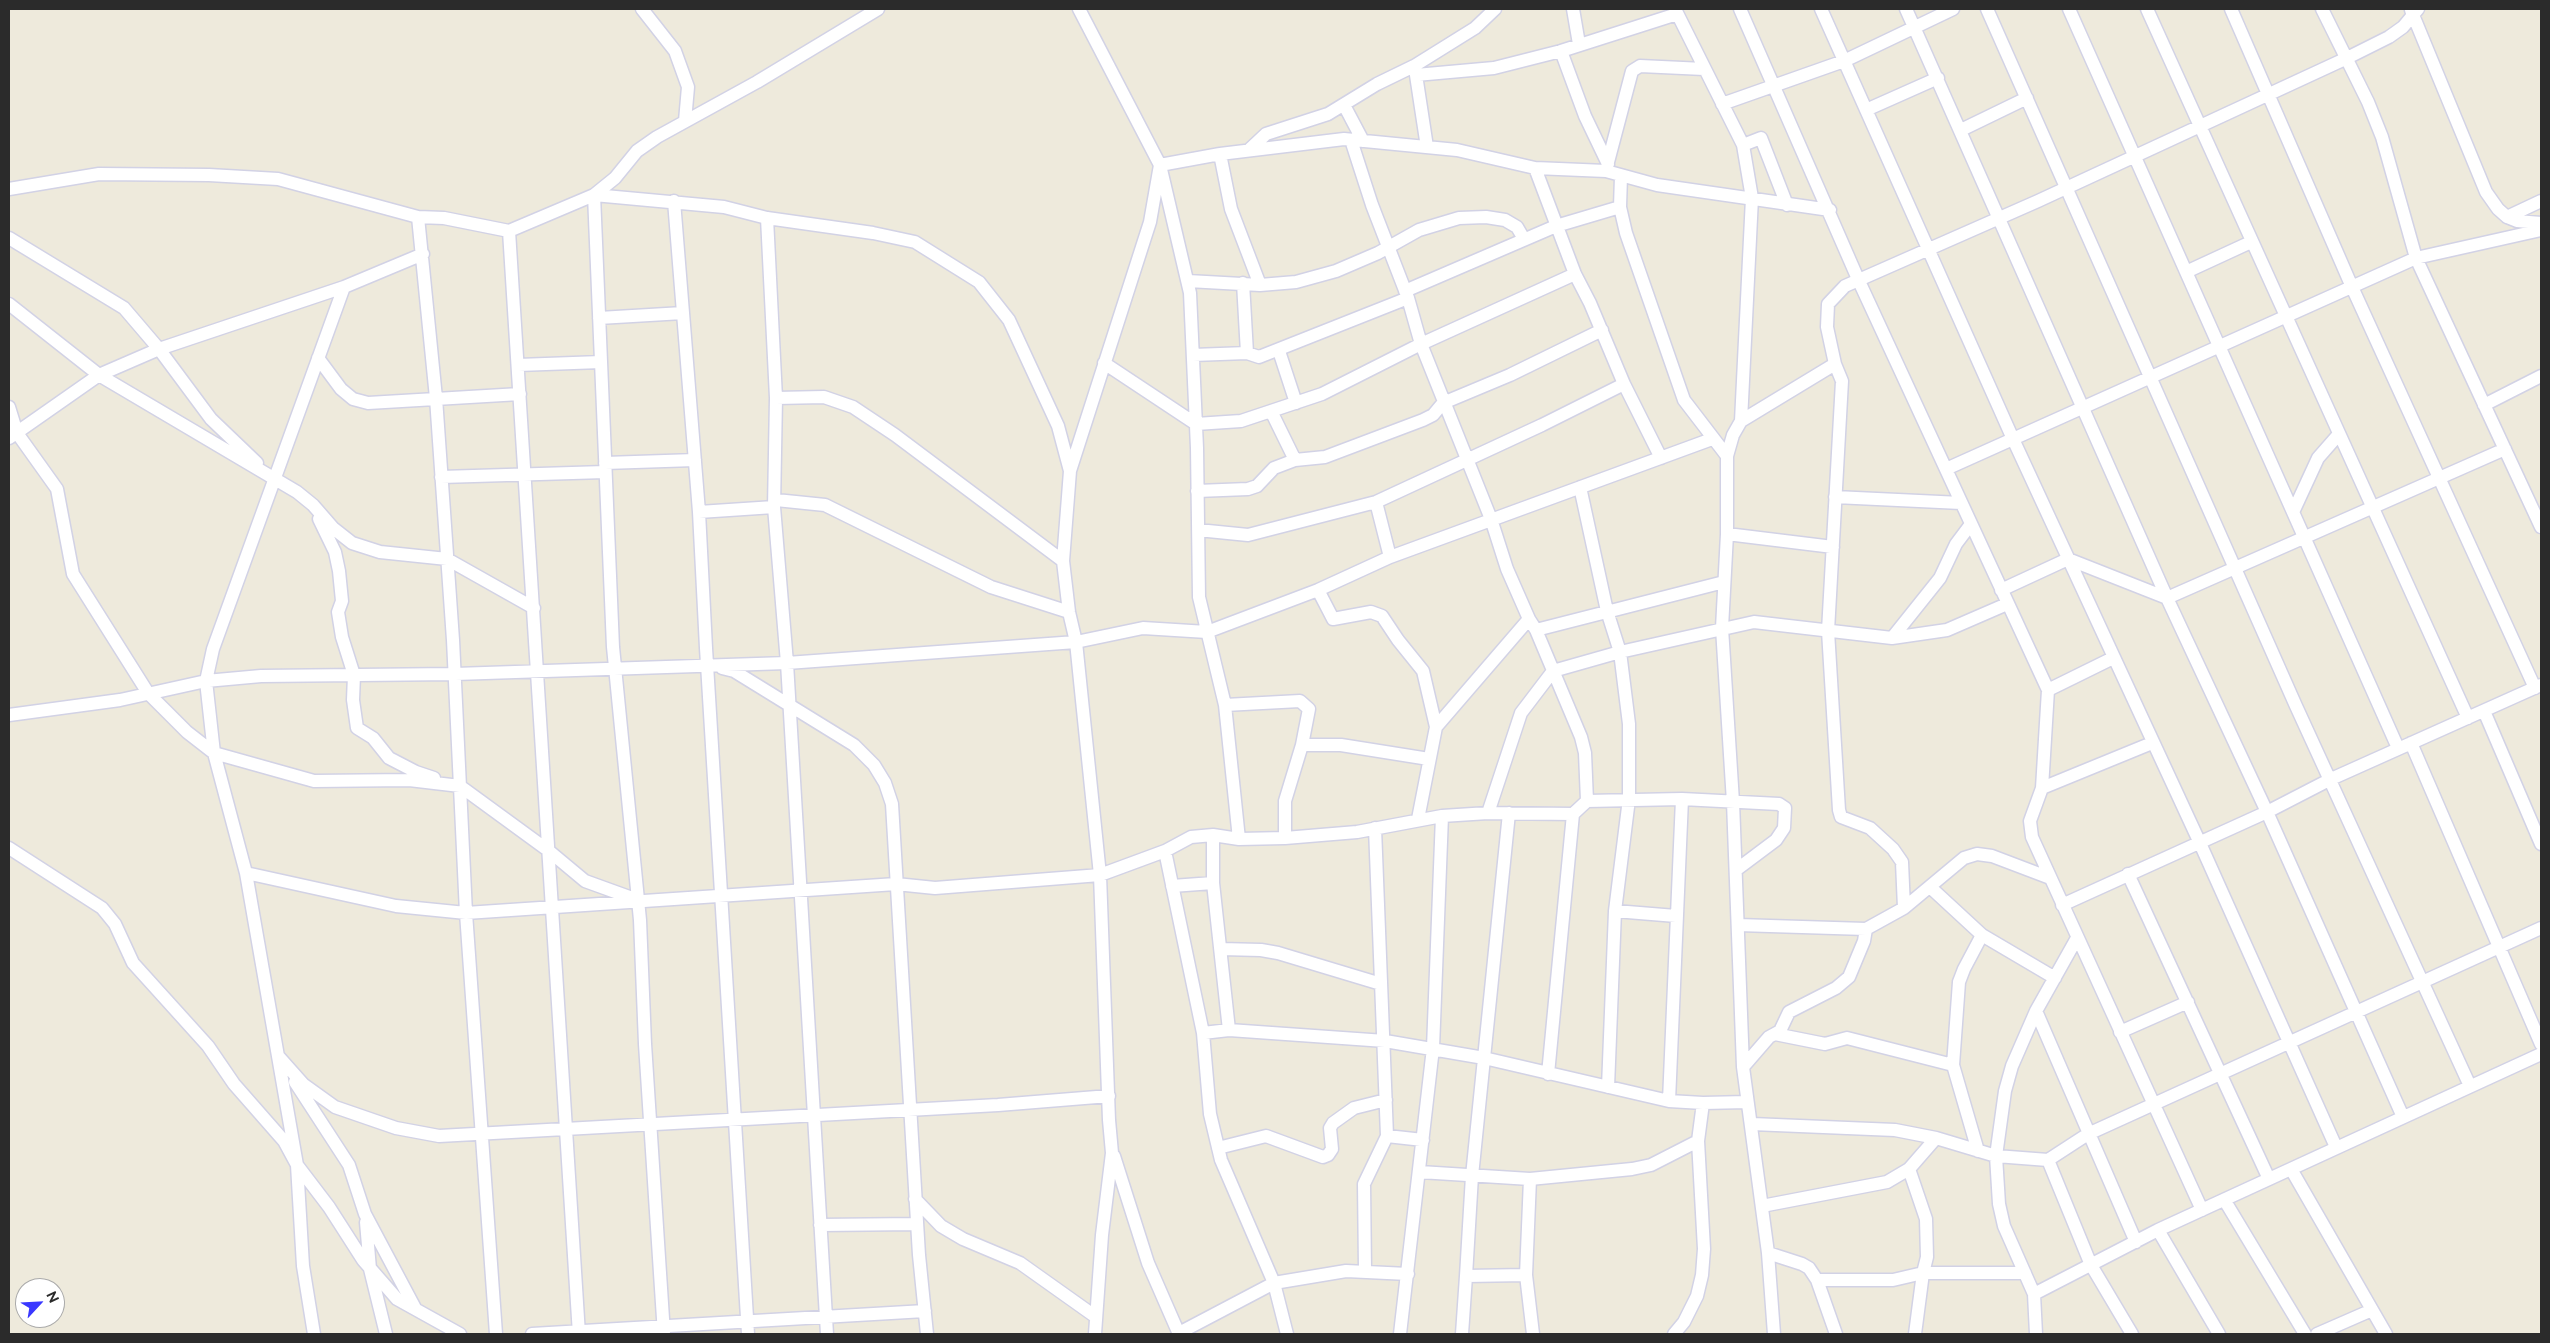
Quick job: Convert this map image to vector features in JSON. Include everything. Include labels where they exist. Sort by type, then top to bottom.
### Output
[{"type":"street","points":[[642,9],[675,51],[688,87],[685,121]]},
{"type":"street","points":[[9,189],[99,174],[209,175],[258,178],[278,180],[334,193],[418,217],[444,218],[509,232],[594,194],[615,178],[637,151],[878,9]]},
{"type":"street","points":[[1079,9],[1160,165],[1188,281],[1196,424],[1199,597],[1225,705],[1239,839]]},
{"type":"street","points":[[1415,71],[1475,28],[1495,9]]},
{"type":"street","points":[[1573,9],[1580,44]]},
{"type":"street","points":[[1740,9],[1773,87],[1830,210],[1858,279],[2048,690],[2042,788],[2030,821],[2032,837],[2202,1210]]},
{"type":"street","points":[[1821,9],[2013,439],[2152,743],[2199,841],[2336,1147]]},
{"type":"street","points":[[1906,9],[2166,598],[2267,812],[2403,1117]]},
{"type":"street","points":[[1722,104],[1844,61],[1954,9]]},
{"type":"street","points":[[1987,9],[2235,568],[2470,1086]]},
{"type":"street","points":[[2069,9],[2294,510],[2398,748]]},
{"type":"street","points":[[2147,9],[2468,718]]},
{"type":"street","points":[[2062,905],[2199,841],[2267,812],[2331,779],[2398,748],[2538,687],[2439,478],[2352,287],[2231,9]]},
{"type":"street","points":[[2322,9],[2345,59],[2368,102],[2382,137],[2416,258],[2541,526]]},
{"type":"street","points":[[1250,150],[1266,134],[1294,126],[1344,105],[1377,84],[1415,71],[1494,68],[1562,51],[1676,11],[1742,145],[1752,198],[1741,421],[1733,435],[1727,456],[1727,534],[1722,628],[1733,802],[1743,1067],[1768,1253],[1774,1334]]},
{"type":"street","points":[[1904,908],[1902,862],[1893,849],[1870,828],[1840,817],[1839,810],[1828,632],[1842,381],[1835,364],[1827,327],[1828,304],[1836,293],[1858,279],[2065,188],[2200,124],[2270,95],[2345,59],[2389,37],[2414,11],[2486,192],[2507,218],[2517,221],[2541,223]]},
{"type":"street","points":[[1562,51],[1585,116],[1607,166],[1621,176],[1657,185],[1830,210]]},
{"type":"street","points":[[1607,166],[1632,71],[1640,66],[1704,69]]},
{"type":"street","points":[[1415,71],[1427,147]]},
{"type":"street","points":[[1866,110],[1938,78]]},
{"type":"street","points":[[1961,130],[2028,98]]},
{"type":"street","points":[[1344,105],[1357,141],[1372,205],[1406,294],[1421,344],[1491,519],[1506,569],[1528,619],[1536,630],[1581,737],[1585,753],[1587,802]]},
{"type":"street","points":[[1742,145],[1760,138],[1787,205]]},
{"type":"street","points":[[1160,165],[1250,150],[1357,141],[1457,150],[1535,168],[1607,166]]},
{"type":"street","points":[[1220,154],[1231,209],[1260,285]]},
{"type":"street","points":[[1095,1334],[1102,1235],[1112,1152],[1100,875],[1076,642],[1069,612],[1063,561],[1070,471],[1150,222],[1160,165]]},
{"type":"street","points":[[1535,168],[1575,274],[1602,330],[1624,384],[1661,458]]},
{"type":"street","points":[[1621,176],[1620,208],[1634,258],[1684,400],[1712,439],[1727,456]]},
{"type":"street","points":[[594,194],[674,200],[724,207],[767,218],[873,233],[915,242],[979,282],[1013,328],[1058,426],[1070,471]]},
{"type":"street","points":[[594,194],[605,468],[616,669],[638,900],[664,1330]]},
{"type":"street","points":[[674,200],[711,666],[722,895],[748,1334]]},
{"type":"street","points":[[2507,218],[2541,200]]},
{"type":"street","points":[[1193,355],[1247,353],[1259,358],[1279,351],[1406,294],[1524,239],[1556,226],[1620,208]]},
{"type":"street","points":[[418,217],[436,398],[455,674],[466,913],[496,1334]]},
{"type":"street","points":[[1188,281],[1260,285],[1296,282],[1336,271],[1439,223],[1459,218],[1486,217],[1505,220],[1517,227],[1524,239]]},
{"type":"street","points":[[767,218],[776,398],[775,504],[787,663],[787,705],[827,1334]]},
{"type":"street","points":[[1946,469],[2081,406],[2416,258],[2541,230]]},
{"type":"street","points":[[509,232],[579,1332]]},
{"type":"street","points":[[9,238],[124,308],[159,349],[211,419],[275,480]]},
{"type":"street","points":[[2186,272],[2251,242]]},
{"type":"street","points":[[13,435],[99,375],[159,349],[344,287],[423,254]]},
{"type":"street","points":[[1104,363],[1196,424],[1241,421],[1322,394],[1421,344],[1575,274]]},
{"type":"street","points":[[1243,283],[1247,353]]},
{"type":"street","points":[[314,1334],[303,1266],[298,1165],[246,873],[214,753],[206,681],[213,649],[344,287]]},
{"type":"street","points":[[9,304],[99,375],[297,492],[313,505],[332,528],[352,543],[380,552],[447,559],[534,608]]},
{"type":"street","points":[[599,318],[683,313]]},
{"type":"street","points":[[1198,491],[1257,486],[1274,468],[1295,460],[1324,456],[1423,420],[1433,416],[1444,403],[1602,330]]},
{"type":"street","points":[[1279,351],[1296,403]]},
{"type":"street","points":[[318,358],[341,388],[354,399],[368,403],[520,394]]},
{"type":"street","points":[[518,365],[601,362]]},
{"type":"street","points":[[1741,421],[1835,364]]},
{"type":"street","points":[[2484,405],[2541,377]]},
{"type":"street","points":[[1198,530],[1248,535],[1376,502],[1624,384]]},
{"type":"street","points":[[776,398],[824,397],[853,407],[1063,561]]},
{"type":"street","points":[[9,407],[13,435],[57,489],[73,574],[148,693],[187,732],[214,753],[314,781],[409,780],[460,786]]},
{"type":"street","points":[[1271,411],[1295,460]]},
{"type":"street","points":[[2294,510],[2318,458],[2339,434]]},
{"type":"street","points":[[9,715],[120,700],[206,681],[261,676],[455,674],[787,663],[1076,642],[1143,628],[1207,632],[1318,590],[1390,557],[1712,439]]},
{"type":"street","points":[[2001,590],[2068,559],[2166,598],[2506,448]]},
{"type":"street","points":[[441,477],[605,468],[695,460]]},
{"type":"street","points":[[1580,487],[1607,611],[1620,652],[1629,724],[1629,799],[1615,912],[1608,1087]]},
{"type":"street","points":[[1835,497],[1961,503]]},
{"type":"street","points":[[1376,502],[1390,557]]},
{"type":"street","points":[[699,512],[775,504],[825,505],[991,587],[1069,612]]},
{"type":"street","points":[[313,505],[335,552],[342,601],[338,612],[342,638],[354,675],[353,700],[357,728],[373,738],[389,758],[416,772],[460,786],[585,881],[638,900]]},
{"type":"street","points":[[1892,638],[1940,578],[1956,544],[1971,524]]},
{"type":"street","points":[[1727,534],[1833,547]]},
{"type":"street","points":[[1536,630],[1724,582]]},
{"type":"street","points":[[1318,590],[1333,619],[1372,612],[1382,616],[1398,640],[1423,671],[1436,726],[1418,819]]},
{"type":"street","points":[[1488,813],[1521,713],[1553,671],[1620,652],[1754,622],[1892,638],[1947,630],[2008,604]]},
{"type":"street","points":[[1436,726],[1528,619]]},
{"type":"street","points":[[2048,690],[2113,658]]},
{"type":"street","points":[[711,666],[734,672],[854,745],[874,766],[885,783],[892,804],[915,1199],[927,1334]]},
{"type":"street","points":[[1225,705],[1300,701],[1308,709],[1302,745],[1286,801],[1285,838]]},
{"type":"street","points":[[2484,711],[2541,844]]},
{"type":"street","points":[[2042,788],[2152,743]]},
{"type":"street","points":[[2411,743],[2541,1044]]},
{"type":"street","points":[[1302,745],[1341,745],[1429,759]]},
{"type":"street","points":[[1669,1100],[1682,798]]},
{"type":"street","points":[[246,873],[396,906],[466,913],[896,884],[935,888],[1100,875],[1165,851],[1191,837],[1213,835],[1239,839],[1285,838],[1376,828],[1442,816],[1488,813],[1573,814],[1587,802],[1682,798],[1779,804],[1785,808],[1784,828],[1776,840],[1736,870]]},
{"type":"street","points":[[1462,1334],[1472,1176],[1509,813]]},
{"type":"street","points":[[1548,1074],[1573,814]]},
{"type":"street","points":[[1400,1334],[1433,1048],[1442,816]]},
{"type":"street","points":[[1365,1270],[1364,1184],[1387,1136],[1376,828]]},
{"type":"street","points":[[1213,835],[1213,882],[1229,1030]]},
{"type":"street","points":[[9,848],[102,908],[115,924],[133,963],[208,1046],[234,1084],[279,1134],[298,1165],[370,1269],[397,1298],[460,1334]]},
{"type":"street","points":[[1165,851],[1203,1033],[1210,1114],[1218,1148],[1274,1282],[1287,1334]]},
{"type":"street","points":[[1738,925],[1866,930],[1904,908],[1964,858],[1977,854],[1992,856],[2050,878]]},
{"type":"street","points":[[2128,874],[2269,1179]]},
{"type":"street","points":[[1172,886],[1213,882]]},
{"type":"street","points":[[1930,887],[1982,935],[2055,978]]},
{"type":"street","points":[[1615,912],[1676,916]]},
{"type":"street","points":[[1752,1124],[1895,1130],[1936,1138],[1996,1156],[2048,1160],[2088,1134],[2541,928]]},
{"type":"street","points":[[1743,1067],[1769,1037],[1780,1031],[1789,1012],[1836,988],[1849,977],[1864,941],[1866,930]]},
{"type":"street","points":[[1978,1151],[1953,1065],[1959,982],[1982,935]]},
{"type":"street","points":[[2036,1334],[2034,1294],[2004,1226],[1999,1204],[1996,1156],[2010,1074],[2036,1011],[2077,938]]},
{"type":"street","points":[[1221,949],[1261,950],[1381,984]]},
{"type":"street","points":[[2120,1032],[2188,1002]]},
{"type":"street","points":[[2036,1011],[2136,1242]]},
{"type":"street","points":[[1203,1033],[1229,1030],[1385,1041],[1484,1058],[1669,1100],[1703,1103],[1747,1102]]},
{"type":"street","points":[[1775,1034],[1825,1044],[1847,1038],[1953,1065]]},
{"type":"street","points":[[2034,1294],[2158,1230],[2225,1201],[2336,1147],[2541,1054]]},
{"type":"street","points":[[279,1056],[303,1084],[335,1107],[396,1128],[438,1136],[814,1116],[1109,1096]]},
{"type":"street","points":[[279,1056],[349,1165],[365,1214],[415,1308]]},
{"type":"street","points":[[1218,1148],[1266,1136],[1323,1157],[1328,1155],[1332,1149],[1330,1128],[1334,1123],[1354,1108],[1386,1100]]},
{"type":"street","points":[[1674,1334],[1684,1322],[1697,1296],[1702,1275],[1704,1249],[1698,1141],[1703,1103]]},
{"type":"street","points":[[1387,1136],[1423,1140]]},
{"type":"street","points":[[1762,1206],[1887,1182],[1909,1169],[1936,1138]]},
{"type":"street","points":[[1420,1172],[1530,1179],[1641,1167],[1667,1158],[1698,1141]]},
{"type":"street","points":[[1112,1152],[1148,1263],[1179,1334],[1274,1282],[1346,1271],[1365,1270],[1408,1274]]},
{"type":"street","points":[[2048,1160],[2091,1266],[2132,1334]]},
{"type":"street","points":[[1909,1169],[1926,1220],[1927,1257],[1915,1334]]},
{"type":"street","points":[[2291,1169],[2386,1334]]},
{"type":"street","points":[[1530,1179],[1526,1276],[1533,1334]]},
{"type":"street","points":[[915,1199],[941,1226],[963,1239],[1020,1263],[1096,1317]]},
{"type":"street","points":[[2225,1201],[2305,1334]]},
{"type":"street","points":[[365,1214],[370,1269],[386,1334]]},
{"type":"street","points":[[820,1225],[917,1224]]},
{"type":"street","points":[[2158,1230],[2219,1334]]},
{"type":"street","points":[[1768,1253],[1810,1268],[1818,1280],[1836,1334]]},
{"type":"street","points":[[1818,1280],[1893,1280],[1923,1273],[2024,1273]]},
{"type":"street","points":[[1466,1276],[1526,1276]]},
{"type":"street","points":[[2317,1334],[2372,1310]]},
{"type":"street","points":[[532,1334],[664,1330],[748,1321],[925,1311]]}]
